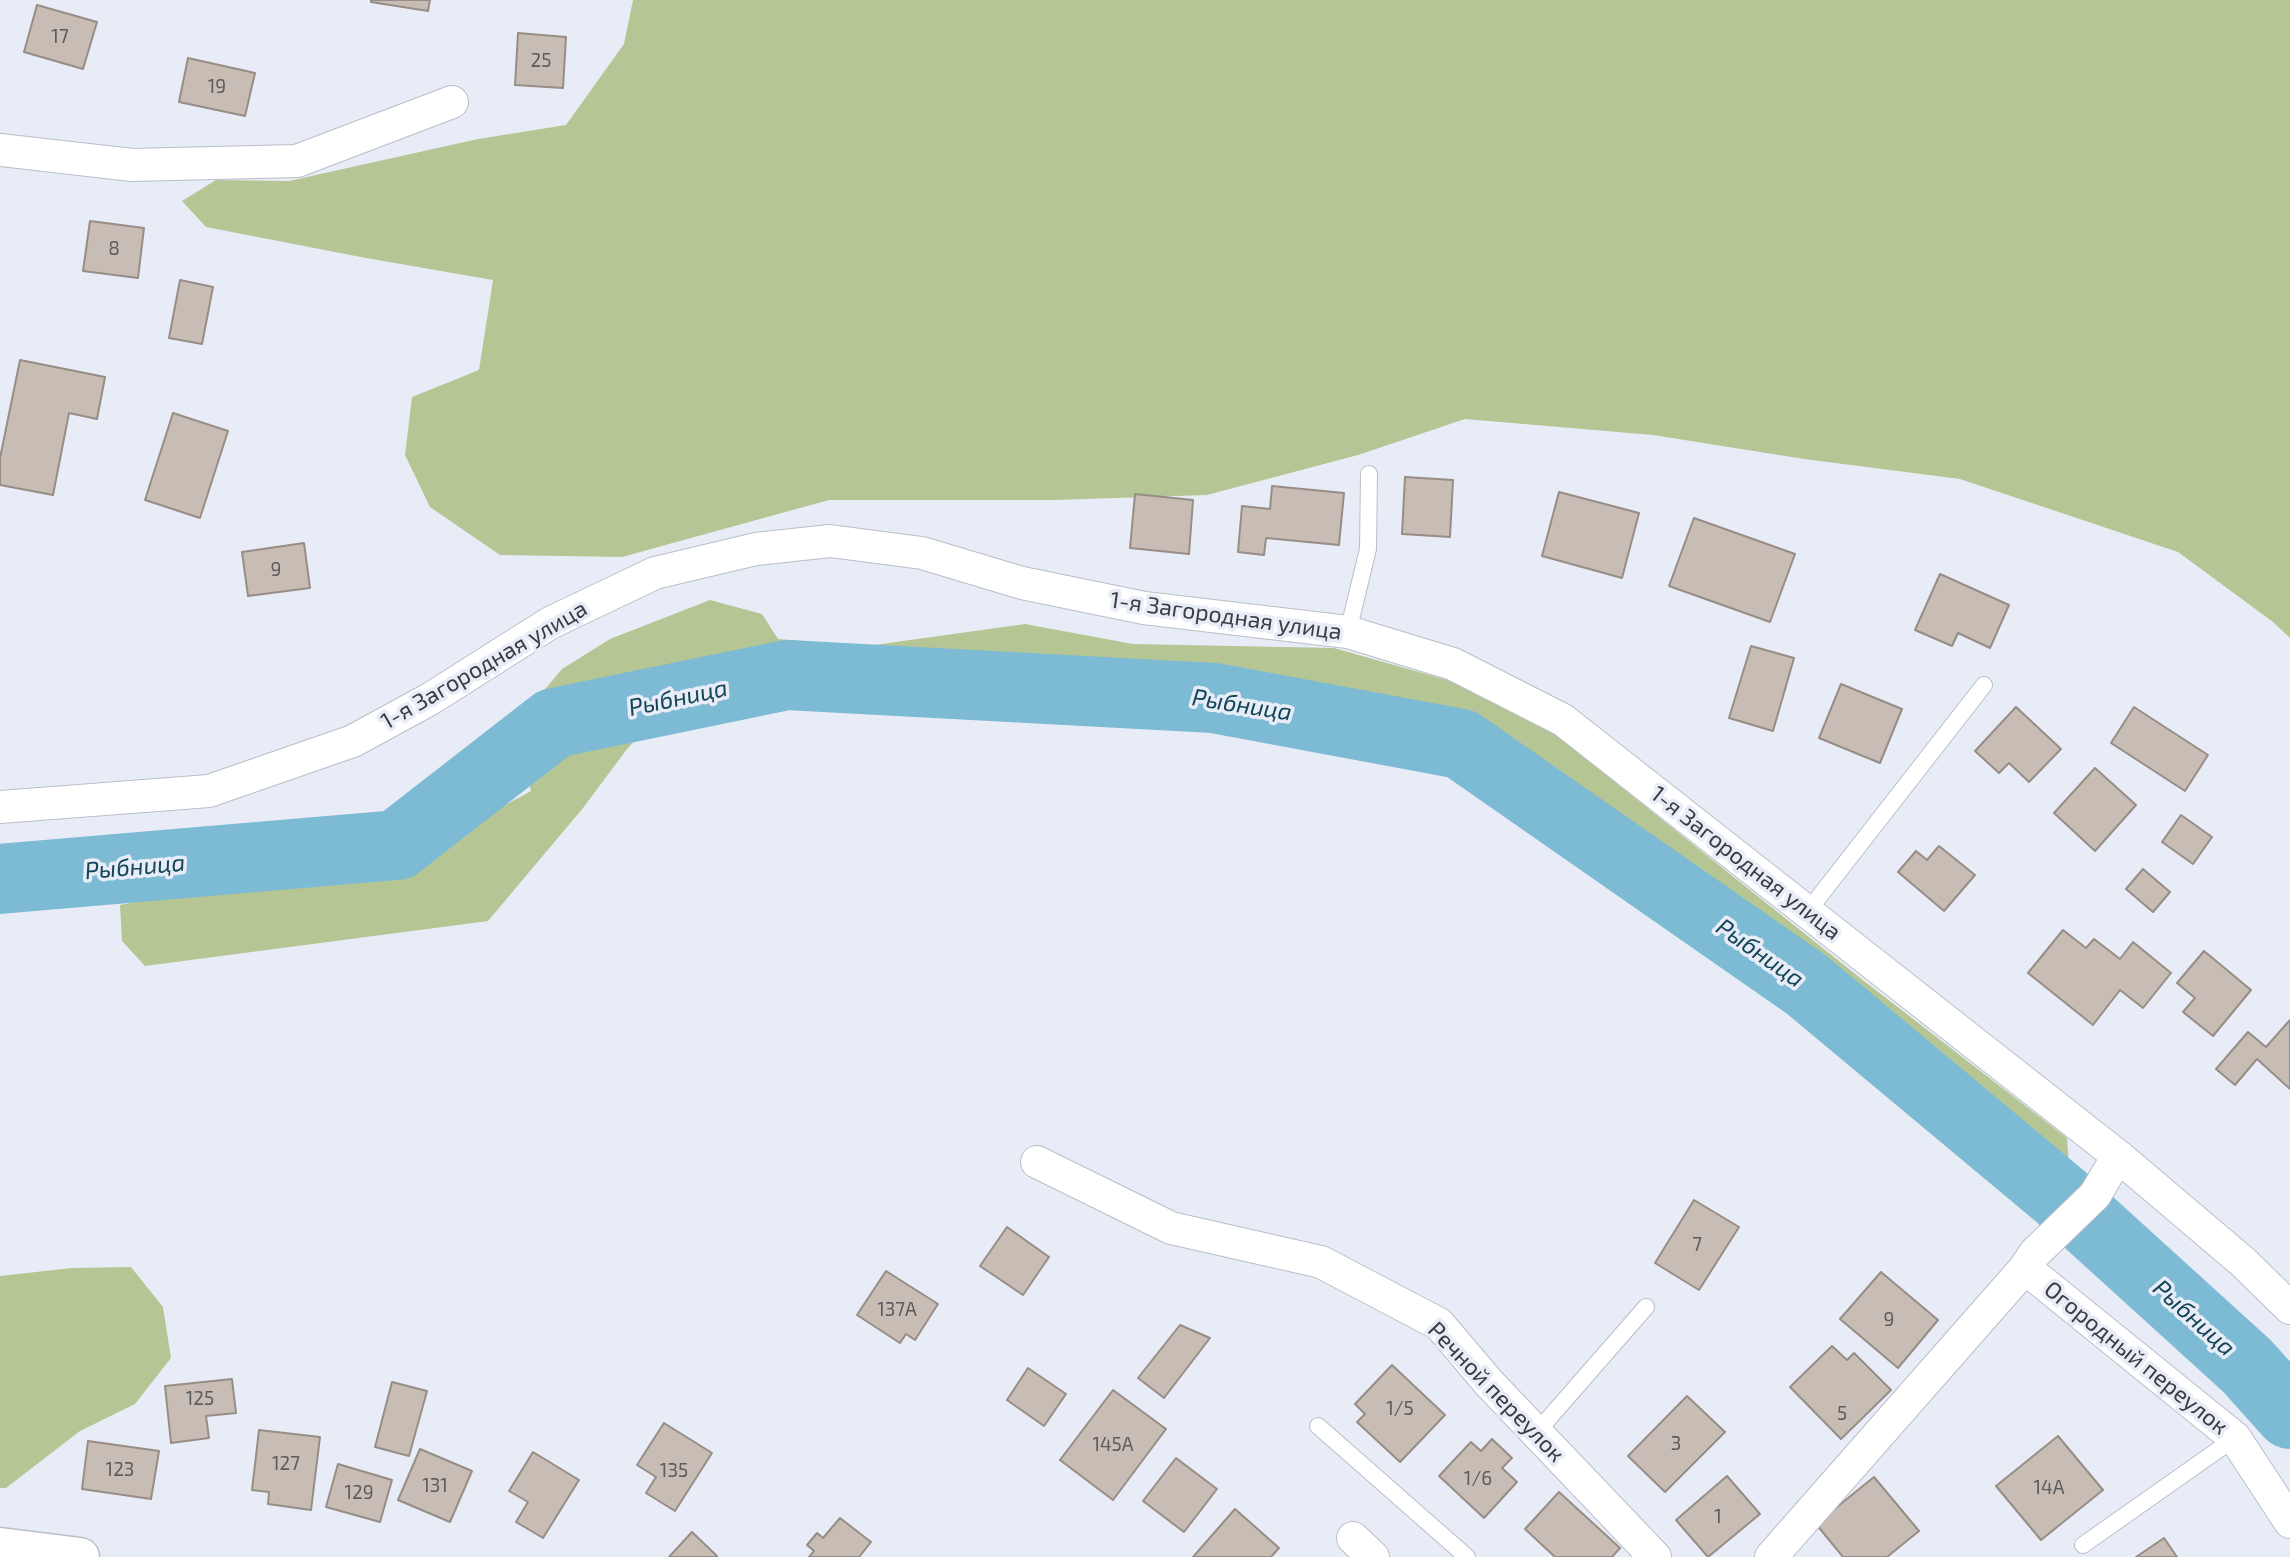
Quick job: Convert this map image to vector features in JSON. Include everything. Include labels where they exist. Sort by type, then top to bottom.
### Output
[{"type":"main road","points":[[0,1547],[80,1557]]},
{"type":"street","points":[[0,149],[132,166],[297,161],[452,102]]},
{"type":"street","name":"1-я Загородная улица","points":[[0,807],[209,792],[353,741],[430,699],[550,622],[655,573],[756,549],[830,541],[922,553],[1022,583],[1144,608],[1348,632],[1453,664],[1563,720],[2118,1156],[2242,1262],[2290,1308]]},
{"type":"street","points":[[1771,1557],[2047,1241],[2095,1195],[2118,1156]]},
{"type":"street","name":"Речной переулок","points":[[1037,1162],[1171,1228],[1321,1262],[1439,1324],[1489,1383],[1655,1557]]},
{"type":"street","name":"Огородный переулок","points":[[2025,1268],[2235,1438],[2290,1522]]},
{"type":"lane","points":[[1348,632],[1368,549],[1368,474]]},
{"type":"lane","points":[[1808,911],[1983,685]]},
{"type":"lane","points":[[1536,1433],[1646,1307]]},
{"type":"lane","points":[[1318,1426],[1467,1557]]},
{"type":"lane","points":[[2082,1545],[2235,1438]]},
{"type":"green space","points":[[633,0],[2290,0],[2290,638],[2273,622],[2178,552],[1960,479],[1804,459],[1653,435],[1465,419],[1358,455],[1207,495],[1055,500],[829,500],[622,557],[500,555],[430,507],[405,455],[412,397],[479,370],[493,280],[206,227],[182,201],[216,180],[289,181],[478,139],[566,125],[624,44]]},
{"type":"green space","points":[[710,600],[762,614],[778,639],[867,646],[1025,624],[1133,644],[1334,648],[1454,682],[1556,735],[1864,981],[2067,1138],[2069,1166],[2046,1167],[1831,970],[1474,733],[1357,698],[1249,691],[1186,675],[999,655],[829,663],[758,657],[701,669],[627,749],[583,808],[488,921],[145,966],[122,941],[120,905],[277,875],[391,867],[531,791],[515,725],[562,669],[610,639]]},
{"type":"green space","points":[[131,1267],[163,1307],[171,1358],[135,1404],[80,1431],[6,1488],[0,1488],[0,1276],[72,1268]]},
{"type":"building","points":[[371,0],[430,0],[428,11]]},
{"type":"building","points":[[37,5],[97,22],[83,69],[24,52]]},
{"type":"building","points":[[518,33],[566,37],[563,88],[515,85]]},
{"type":"building","points":[[188,58],[255,73],[245,116],[179,102]]},
{"type":"building","points":[[90,221],[144,228],[138,278],[83,271]]},
{"type":"building","points":[[180,280],[213,287],[202,344],[169,338]]},
{"type":"building","points":[[20,360],[105,377],[97,419],[69,413],[53,495],[0,485],[0,458]]},
{"type":"building","points":[[173,413],[228,431],[200,518],[145,500]]},
{"type":"building","points":[[1405,477],[1453,480],[1450,537],[1402,534]]},
{"type":"building","points":[[1272,486],[1344,493],[1339,545],[1266,538],[1264,555],[1238,552],[1242,506],[1270,509]]},
{"type":"building","points":[[1559,492],[1639,513],[1622,578],[1542,556]]},
{"type":"building","points":[[1135,494],[1193,500],[1189,554],[1130,548]]},
{"type":"building","points":[[1694,518],[1795,554],[1770,622],[1669,586]]},
{"type":"building","points":[[304,543],[310,588],[248,596],[242,552]]},
{"type":"building","points":[[1940,574],[2009,605],[1990,648],[1958,633],[1952,646],[1915,630]]},
{"type":"building","points":[[1751,646],[1794,658],[1773,731],[1729,718]]},
{"type":"building","points":[[1841,684],[1902,709],[1880,763],[1819,738]]},
{"type":"building","points":[[2016,707],[2061,749],[2029,782],[2009,763],[1999,773],[1975,751]]},
{"type":"building","points":[[2134,707],[2208,755],[2185,791],[2111,743]]},
{"type":"building","points":[[2095,768],[2136,805],[2095,851],[2054,813]]},
{"type":"building","points":[[2181,815],[2212,837],[2193,864],[2162,842]]},
{"type":"building","points":[[1939,846],[1975,875],[1944,911],[1898,872],[1916,851],[1927,860]]},
{"type":"building","points":[[2143,869],[2170,892],[2153,912],[2126,889]]},
{"type":"building","points":[[2063,930],[2086,948],[2094,939],[2120,959],[2133,942],[2171,973],[2143,1008],[2120,990],[2093,1025],[2028,973]]},
{"type":"building","points":[[2204,951],[2251,990],[2213,1036],[2183,1012],[2195,998],[2177,983]]},
{"type":"building","points":[[2290,1020],[2290,1089],[2257,1059],[2235,1085],[2216,1069],[2248,1032],[2266,1047]]},
{"type":"building","points":[[1694,1200],[1739,1227],[1699,1290],[1655,1263]]},
{"type":"building","points":[[1007,1227],[1049,1257],[1023,1295],[980,1266]]},
{"type":"building","points":[[886,1271],[938,1304],[915,1340],[906,1334],[900,1343],[857,1315]]},
{"type":"building","points":[[1881,1272],[1938,1320],[1898,1368],[1840,1319]]},
{"type":"building","points":[[1180,1325],[1210,1338],[1164,1398],[1138,1378]]},
{"type":"building","points":[[1832,1346],[1847,1360],[1854,1353],[1891,1390],[1841,1439],[1790,1387]]},
{"type":"building","points":[[1392,1365],[1445,1415],[1400,1462],[1357,1422],[1365,1414],[1355,1404]]},
{"type":"building","points":[[1028,1368],[1066,1394],[1044,1426],[1007,1400]]},
{"type":"building","points":[[232,1379],[236,1413],[206,1416],[209,1438],[171,1443],[165,1386]]},
{"type":"building","points":[[392,1382],[427,1391],[409,1456],[375,1447]]},
{"type":"building","points":[[1113,1390],[1166,1429],[1113,1500],[1060,1460]]},
{"type":"building","points":[[1687,1396],[1725,1432],[1665,1492],[1628,1456]]},
{"type":"building","points":[[664,1423],[712,1453],[675,1511],[646,1493],[656,1477],[637,1465]]},
{"type":"building","points":[[259,1430],[320,1437],[311,1510],[268,1504],[269,1492],[252,1490]]},
{"type":"building","points":[[2058,1436],[2103,1490],[2041,1540],[1996,1486]]},
{"type":"building","points":[[1492,1439],[1512,1458],[1502,1468],[1517,1482],[1484,1518],[1439,1476],[1471,1442],[1481,1451]]},
{"type":"building","points":[[88,1441],[159,1451],[151,1499],[82,1489]]},
{"type":"building","points":[[420,1449],[472,1471],[450,1522],[398,1500]]},
{"type":"building","points":[[533,1452],[579,1480],[543,1538],[516,1522],[528,1502],[509,1491]]},
{"type":"building","points":[[1176,1458],[1217,1489],[1184,1532],[1143,1501]]},
{"type":"building","points":[[338,1464],[392,1480],[380,1522],[326,1507]]},
{"type":"building","points":[[1727,1476],[1760,1514],[1708,1557],[1676,1520]]},
{"type":"building","points":[[1874,1477],[1919,1531],[1887,1557],[1843,1557],[1816,1524]]},
{"type":"building","points":[[1559,1492],[1620,1548],[1612,1557],[1555,1557],[1525,1529]]},
{"type":"building","points":[[1235,1509],[1279,1548],[1271,1557],[1193,1557]]},
{"type":"building","points":[[840,1518],[871,1542],[859,1557],[809,1557],[814,1551],[807,1545],[817,1533],[823,1538]]},
{"type":"building","points":[[692,1532],[717,1556],[717,1557],[669,1557]]},
{"type":"building","points":[[2164,1538],[2177,1557],[2136,1557]]},
{"type":"waterway","name":"Рыбница","points":[[0,879],[397,845],[554,723],[787,675],[1214,698],[1461,744],[1807,985],[2061,1197],[2247,1366],[2290,1414]]}]
